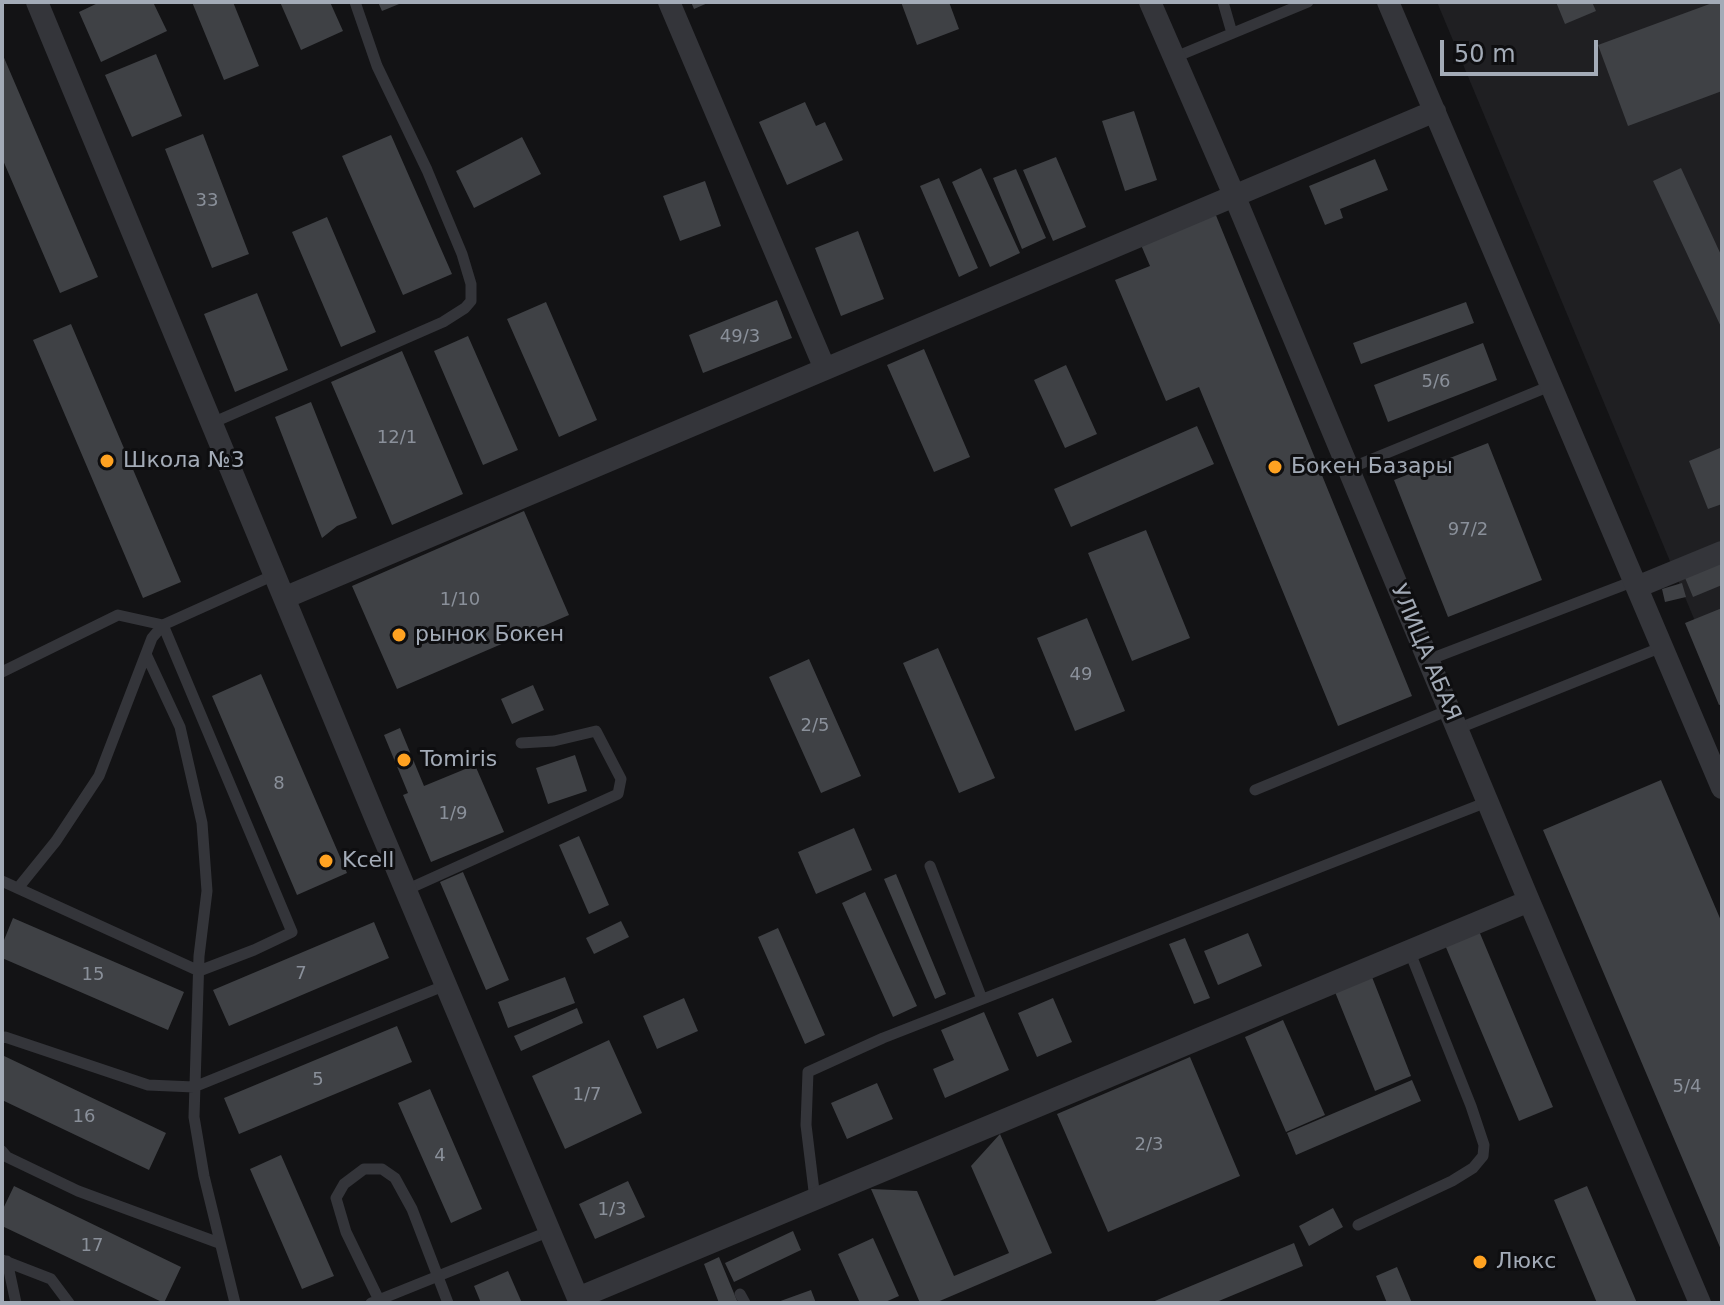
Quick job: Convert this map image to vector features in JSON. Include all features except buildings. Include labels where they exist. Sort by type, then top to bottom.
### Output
[{"type":"street","points":[[37,2],[579,1301],[815,1199],[1529,901]]},
{"type":"street","points":[[669,2],[825,369]]},
{"type":"street","name":"УЛИЦА АБАЯ","points":[[1150,2],[1700,1303]]},
{"type":"street","points":[[1388,2],[1722,788]]},
{"type":"street","points":[[284,598],[1435,111]]},
{"type":"street","points":[[1636,584],[1722,552]]},
{"type":"lane","points":[[212,423],[443,322],[471,301],[471,284],[462,254],[427,170],[377,66],[355,2]]},
{"type":"lane","points":[[1223,2],[1232,33]]},
{"type":"lane","points":[[1173,58],[1294,5],[1308,2]]},
{"type":"lane","points":[[1348,469],[1550,386]]},
{"type":"lane","points":[[18,888],[56,841],[99,776],[152,638],[163,625],[274,575]]},
{"type":"lane","points":[[1428,660],[1636,584]]},
{"type":"lane","points":[[2,672],[118,615],[163,625]]},
{"type":"lane","points":[[2,881],[199,971],[292,932],[163,625]]},
{"type":"lane","points":[[1255,790],[1662,647]]},
{"type":"lane","points":[[146,654],[180,727],[202,823],[207,891],[199,971],[194,1087],[196,1132],[235,1303]]},
{"type":"lane","points":[[406,890],[618,794],[621,779],[596,731],[554,741],[521,743]]},
{"type":"lane","points":[[815,1199],[806,1125],[808,1072],[883,1038],[1487,802]]},
{"type":"lane","points":[[930,866],[982,999]]},
{"type":"lane","points":[[1358,1225],[1452,1181],[1473,1168],[1483,1156],[1484,1145],[1471,1106],[1409,950]]},
{"type":"lane","points":[[2,1038],[148,1085],[194,1087],[446,985]]},
{"type":"lane","points":[[4,1159],[78,1191],[219,1243]]},
{"type":"lane","points":[[448,1303],[437,1276],[412,1209],[395,1178],[382,1169],[364,1169],[344,1184],[336,1198],[346,1232],[375,1302],[437,1276],[550,1231]]},
{"type":"lane","points":[[4,1259],[16,1303]]},
{"type":"lane","points":[[4,1259],[51,1279],[69,1303]]},
{"type":"shaded area","points":[[1437,2],[1722,2],[1722,686]]},
{"type":"place","name":"Школа №3","points":[[107,461]]},
{"type":"place","name":"Бокен Базары","points":[[1275,467]]},
{"type":"place","name":"рынок Бокен","points":[[399,635]]},
{"type":"place","name":"Tomiris","points":[[404,760]]},
{"type":"place","name":"Kcell","points":[[326,861]]},
{"type":"place","name":"Люкс","points":[[1480,1262]]}]
